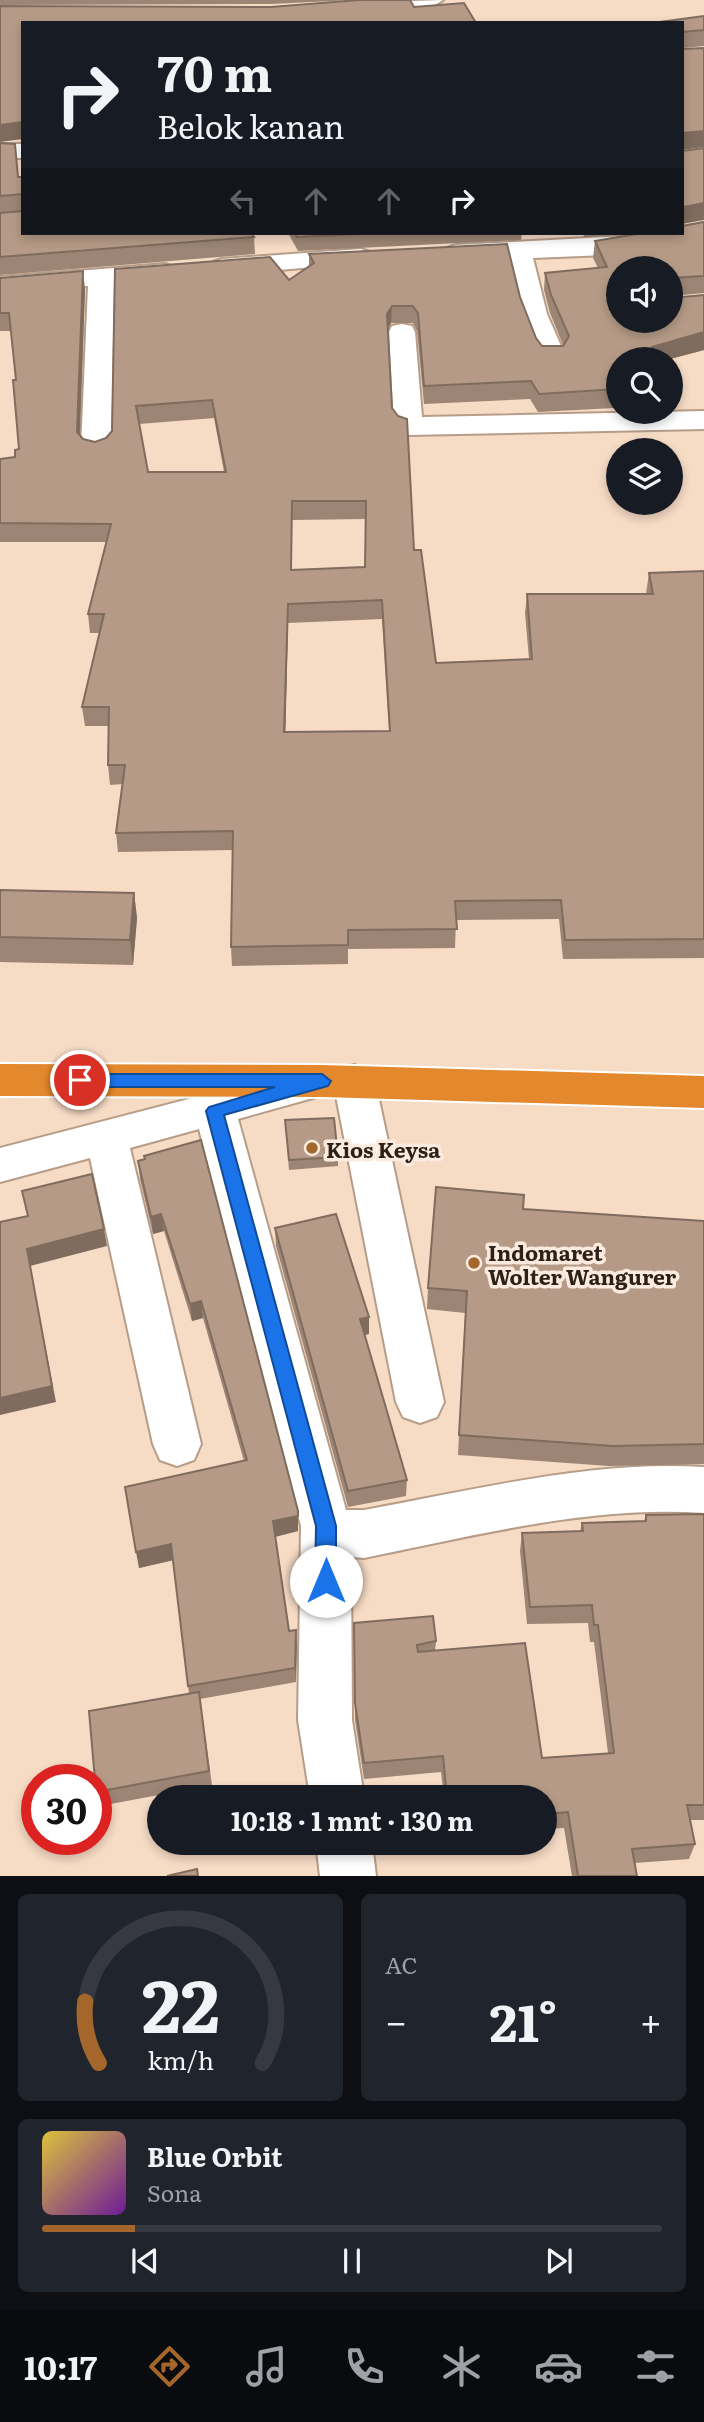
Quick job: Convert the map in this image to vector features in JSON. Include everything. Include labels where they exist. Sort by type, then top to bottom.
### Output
[{"type":"highway","points":[[0,1080],[338,1081],[704,1092]]},
{"type":"street","points":[[336,10],[433,0]]},
{"type":"street","points":[[0,151],[21,151]]},
{"type":"street","points":[[684,234],[704,231]]},
{"type":"street","points":[[425,254],[618,246],[681,235]]},
{"type":"street","points":[[519,251],[534,314],[551,355]]},
{"type":"street","points":[[0,285],[385,256]]},
{"type":"street","points":[[96,449],[101,276]]},
{"type":"street","points":[[402,332],[408,426],[704,420]]},
{"type":"street","points":[[0,1165],[338,1081],[420,1402]]},
{"type":"street","points":[[215,1111],[326,1526],[325,1720],[335,1785]]},
{"type":"street","points":[[107,1138],[177,1444]]},
{"type":"street","points":[[326,1526],[345,1533],[364,1534],[541,1500],[674,1488],[704,1490]]},
{"type":"street","points":[[345,1855],[348,1876]]},
{"type":"building","points":[[359,0],[410,0],[414,7],[464,3],[475,21],[21,21],[21,122],[0,125],[0,6],[271,7]]},
{"type":"building","points":[[704,16],[704,30],[684,32],[684,21],[667,21]]},
{"type":"building","points":[[704,48],[704,131],[684,133],[684,49]]},
{"type":"building","points":[[0,143],[15,144],[21,194],[0,196]]},
{"type":"building","points":[[704,148],[704,203],[684,207],[684,151]]},
{"type":"building","points":[[21,211],[21,235],[254,237],[0,257],[0,213]]},
{"type":"building","points":[[704,222],[704,276],[683,277],[683,256],[606,256],[606,265],[595,241],[630,235],[684,235],[684,226]]},
{"type":"building","points":[[296,235],[338,235],[297,237]]},
{"type":"building","points":[[507,244],[520,297],[536,338],[542,346],[563,346],[569,336],[551,295],[545,273],[606,267],[606,333],[683,333],[683,297],[704,295],[704,332],[652,347],[606,347],[606,390],[539,394],[531,381],[424,386],[418,313],[413,306],[392,306],[387,314],[392,408],[398,416],[407,419],[414,550],[421,550],[436,663],[532,659],[527,594],[653,594],[649,573],[704,571],[704,939],[565,940],[561,900],[455,901],[457,929],[348,930],[348,945],[231,947],[233,831],[116,833],[125,765],[108,765],[109,707],[82,707],[104,614],[88,614],[111,524],[0,523],[0,459],[15,457],[15,450],[19,449],[9,313],[0,313],[0,278],[83,271],[77,432],[83,439],[95,442],[106,438],[112,431],[115,269],[270,257],[289,280],[314,263],[309,254]],"holes":[[[212,400],[226,472],[148,472],[136,406]],[[292,501],[366,501],[365,567],[291,570]],[[382,600],[390,731],[284,732],[288,604]]]},
{"type":"building","points":[[0,890],[134,893],[130,940],[0,937]]},
{"type":"building","name":"Kios Keysa","points":[[334,1118],[338,1157],[289,1160],[285,1120]]},
{"type":"building","points":[[201,1140],[298,1511],[298,1516],[273,1521],[289,1631],[296,1630],[295,1668],[188,1686],[171,1544],[136,1552],[125,1487],[247,1460],[201,1301],[190,1304],[161,1214],[151,1217],[138,1161],[145,1159],[144,1156]]},
{"type":"building","points":[[92,1174],[104,1229],[27,1249],[52,1386],[0,1398],[0,1222],[28,1216],[22,1191]]},
{"type":"building","points":[[436,1187],[524,1195],[523,1209],[704,1221],[704,1444],[613,1446],[459,1435],[467,1291],[428,1288]]},
{"type":"building","points":[[336,1214],[369,1317],[360,1319],[407,1480],[348,1491],[275,1228]]},
{"type":"building","points":[[704,1514],[704,1805],[687,1805],[695,1844],[632,1849],[637,1876],[578,1876],[568,1812],[557,1813],[557,1785],[446,1785],[443,1756],[364,1763],[355,1703],[354,1623],[433,1616],[436,1641],[417,1645],[418,1652],[525,1643],[542,1758],[614,1753],[598,1625],[594,1625],[592,1605],[530,1607],[522,1533],[583,1531],[582,1523],[646,1521],[646,1515]]},
{"type":"building","points":[[199,1692],[209,1771],[112,1789],[112,1764],[94,1764],[89,1711]]},
{"type":"building","points":[[197,1869],[198,1876],[167,1876]]},
{"type":"place","name":"Kios Keysa","points":[[312,1148]]},
{"type":"place","name":"Indomaret Wolter Wangurer","points":[[474,1263]]},
{"type":"route","points":[[80,1080],[322,1081],[215,1111],[326,1526],[326,1581]]}]
